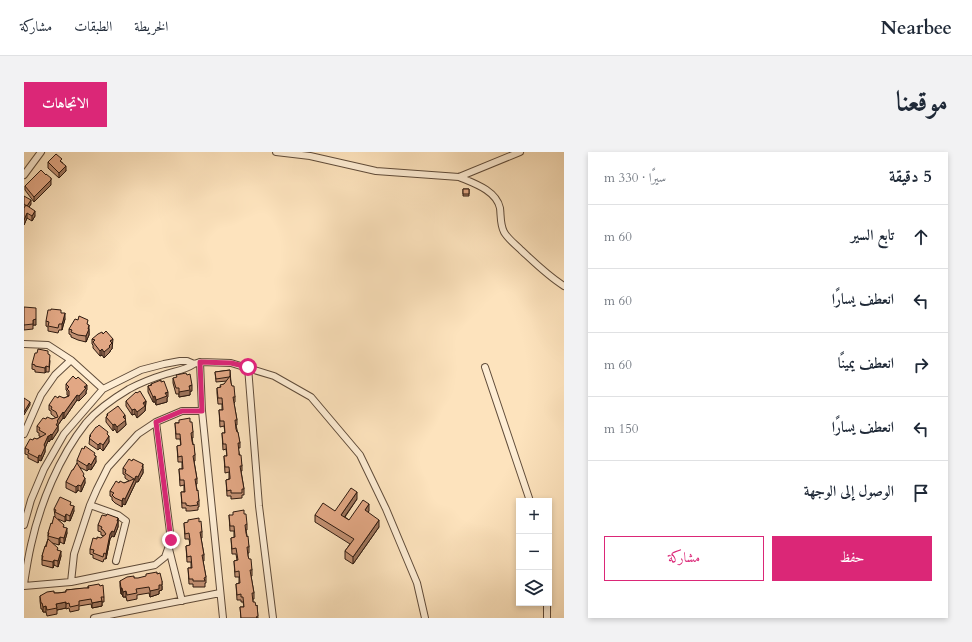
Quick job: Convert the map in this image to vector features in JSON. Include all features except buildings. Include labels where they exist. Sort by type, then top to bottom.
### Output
[{"type":"street","points":[[24,175],[41,152]]},
{"type":"street","points":[[276,152],[310,156],[376,171],[459,177],[488,191],[494,197],[500,207],[502,227],[508,237],[544,272],[564,286]]},
{"type":"street","points":[[459,177],[520,152]]},
{"type":"street","points":[[24,344],[48,345],[71,360],[103,389]]},
{"type":"street","points":[[24,434],[41,394],[55,375],[71,360]]},
{"type":"street","points":[[24,525],[31,500],[42,475],[64,434],[103,389],[141,370],[180,361],[197,363],[231,363],[274,376],[311,397],[360,455],[386,509],[417,583],[424,618]]},
{"type":"street","points":[[197,363],[223,618]]},
{"type":"street","points":[[156,422],[171,540],[165,557],[156,565],[71,582],[24,585],[31,546],[39,517],[54,478],[62,459],[87,422],[110,401],[130,389],[148,380],[186,369],[197,363]]},
{"type":"street","points":[[248,367],[259,506],[272,618]]},
{"type":"street","points":[[485,367],[529,498]]},
{"type":"street","points":[[71,582],[74,554],[90,505],[108,467],[138,434],[156,422],[182,411],[202,411]]},
{"type":"street","points":[[58,445],[68,452]]},
{"type":"street","points":[[90,505],[118,515],[126,521],[116,560]]},
{"type":"street","points":[[169,549],[182,601]]},
{"type":"street","points":[[94,618],[220,593]]},
{"type":"street","points":[[547,606],[547,618]]},
{"type":"route","points":[[171,540],[156,422],[182,411],[202,411],[200,362],[231,363],[248,367]]}]
